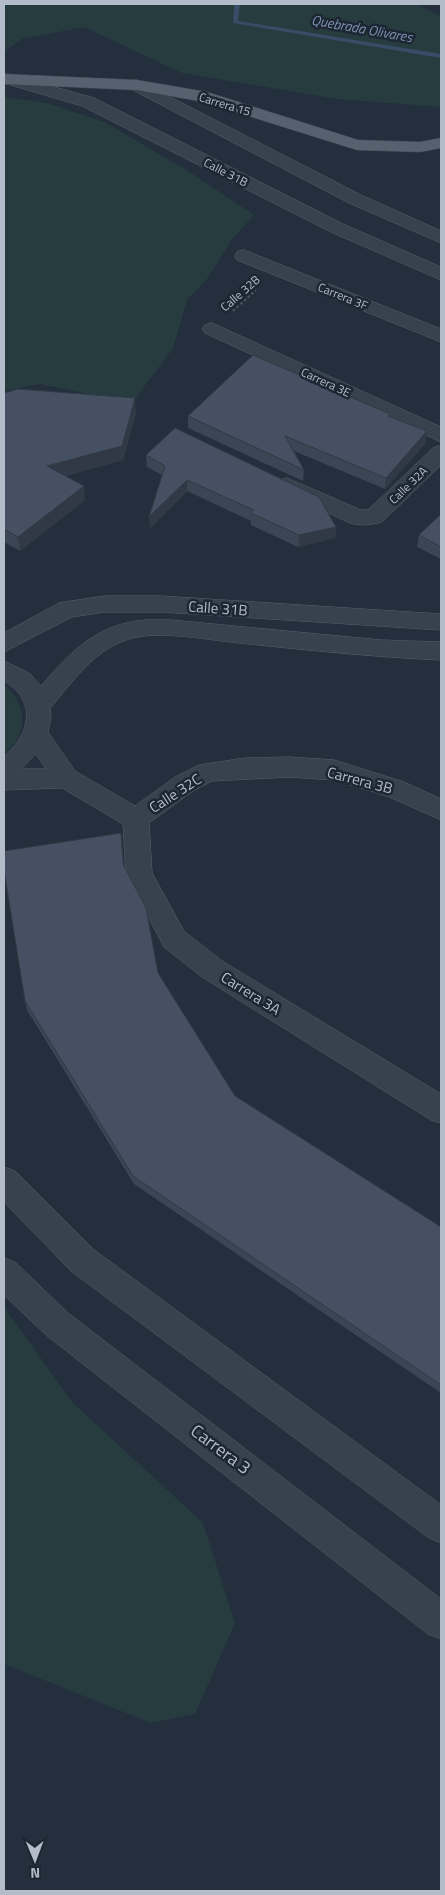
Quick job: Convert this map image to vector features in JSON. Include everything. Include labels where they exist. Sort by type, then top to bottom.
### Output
[{"type":"main road","name":"Carrera 15","points":[[6,79],[137,85],[207,97],[357,144],[420,146],[441,143]]},
{"type":"street","name":"Calle 31B","points":[[6,79],[88,102],[337,228],[441,274]]},
{"type":"street","points":[[137,85],[355,199],[441,238]]},
{"type":"street","name":"Carrera 3F","points":[[244,256],[441,336]]},
{"type":"street","name":"Carrera 3E","points":[[212,329],[441,435]]},
{"type":"street","name":"Calle 32A","points":[[272,477],[358,518],[374,517],[441,453]]},
{"type":"street","name":"Calle 31B","points":[[4,643],[66,609],[105,604],[161,604],[441,622]]},
{"type":"street","name":"Calle 31B","points":[[38,706],[90,649],[120,632],[141,628],[171,628],[381,649],[441,651]]},
{"type":"street","points":[[381,649],[441,671]]},
{"type":"street","points":[[4,670],[21,680],[32,692],[40,715],[36,734],[22,756],[4,770]]},
{"type":"street","points":[[36,734],[66,778],[136,819]]},
{"type":"street","name":"Carrera 3B","points":[[245,768],[289,767],[334,770],[395,789],[441,810]]},
{"type":"street","name":"Calle 32C","points":[[136,819],[184,784],[208,772],[245,768]]},
{"type":"street","points":[[4,780],[66,778]]},
{"type":"street","name":"Carrera 3A","points":[[136,819],[139,874],[174,939],[212,969],[441,1110]]},
{"type":"street","points":[[4,1181],[82,1260],[441,1526]]},
{"type":"street","name":"Carrera 3","points":[[4,1273],[58,1324],[441,1621]]},
{"type":"path","name":"Calle 32B","points":[[212,329],[279,270]]},
{"type":"green space","points":[[4,4],[417,4],[441,17],[441,107],[337,99],[182,73],[84,27],[22,39],[4,51]]},
{"type":"green space","points":[[4,97],[47,103],[104,122],[185,169],[254,215],[232,239],[207,279],[187,300],[173,348],[132,403],[40,384],[4,391]]},
{"type":"green space","points":[[4,685],[12,692],[17,701],[22,719],[18,737],[4,753]]},
{"type":"green space","points":[[4,1307],[72,1402],[203,1523],[235,1623],[195,1714],[151,1723],[4,1664]]},
{"type":"building","points":[[253,355],[390,414],[388,416],[427,431],[386,478],[285,436],[304,470],[188,416]]},
{"type":"building","points":[[18,389],[135,398],[122,446],[47,466],[84,486],[18,537],[4,529],[4,393]]},
{"type":"building","points":[[175,428],[319,497],[336,527],[299,535],[251,513],[254,510],[187,480],[149,517],[165,466],[146,455]]},
{"type":"building","points":[[441,514],[441,547],[419,535]]},
{"type":"building","points":[[121,833],[123,864],[146,908],[158,973],[235,1096],[441,1227],[441,1385],[133,1176],[25,1001],[4,870],[4,851]]},
{"type":"waterway","name":"Quebrada Olivares","points":[[237,4],[235,22],[441,56]]}]
